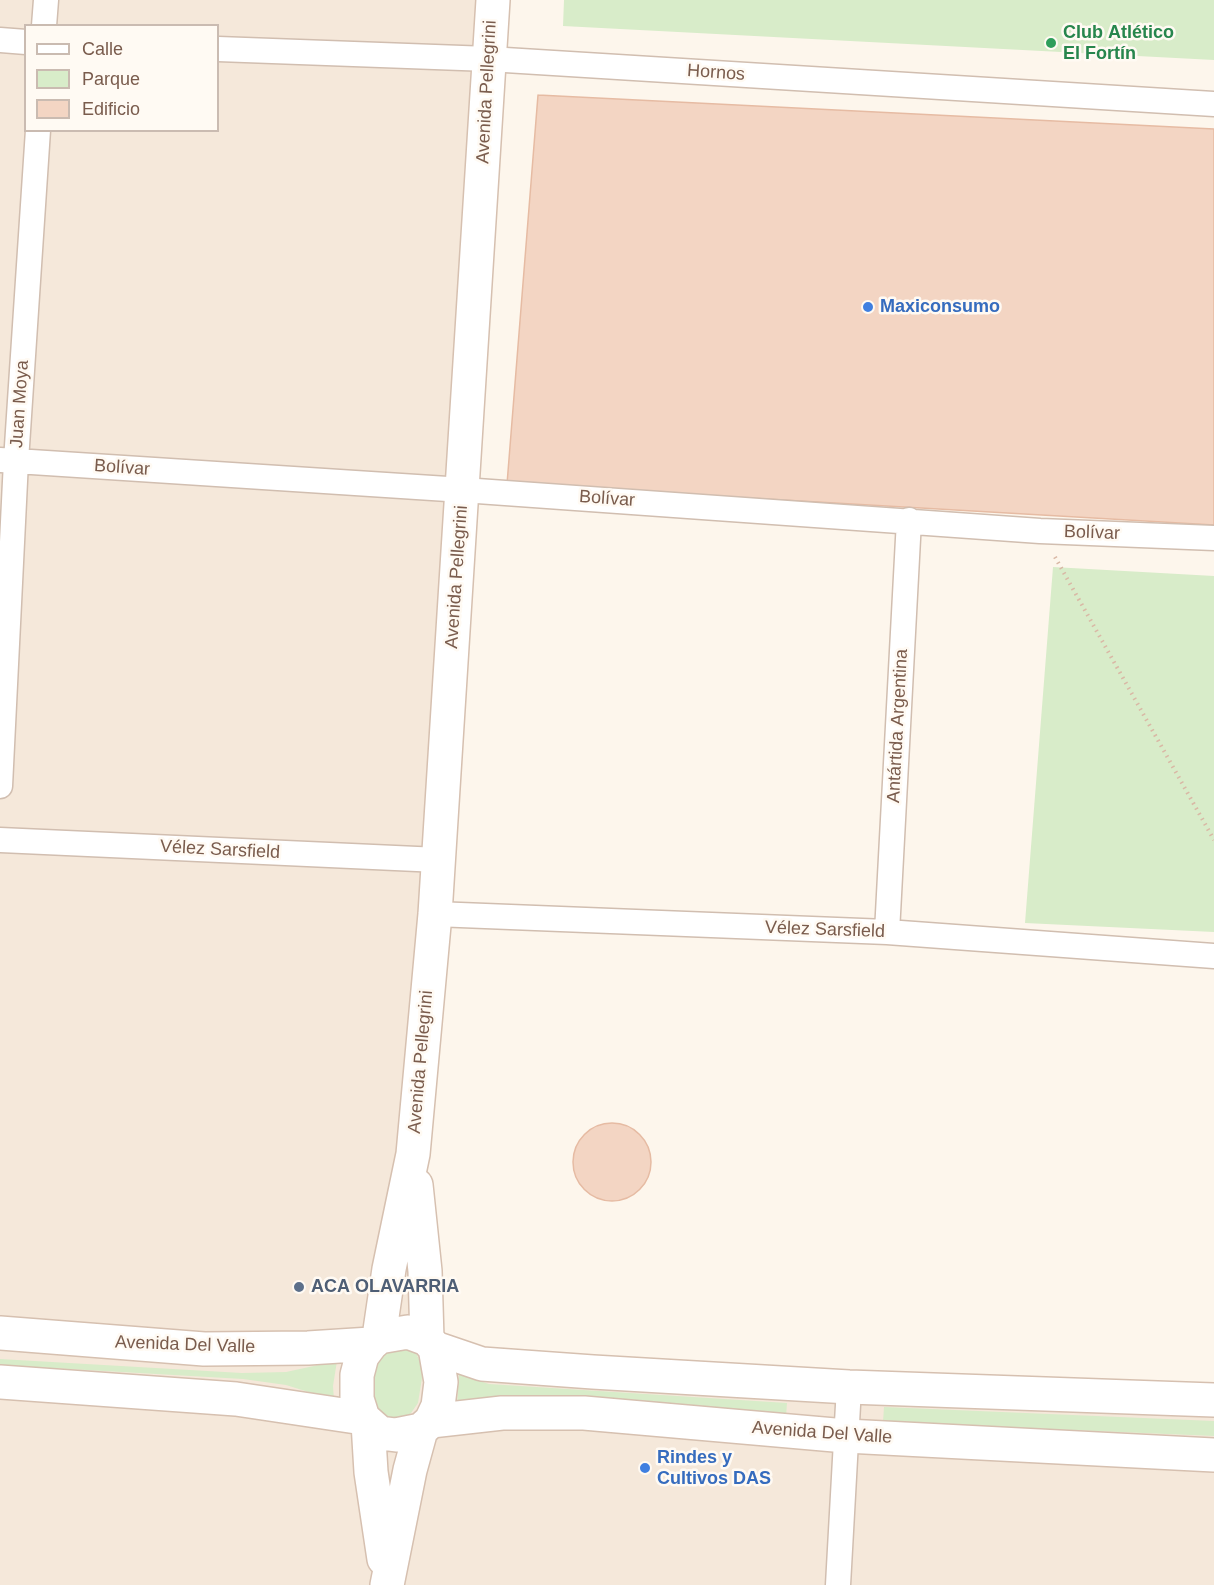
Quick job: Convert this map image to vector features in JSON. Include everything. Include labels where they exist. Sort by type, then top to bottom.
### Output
[{"type":"main road","name":"Avenida Pellegrini","points":[[375,1340],[413,1154],[435,914],[493,0]]},
{"type":"main road","name":"Avenida Pellegrini","points":[[413,1154],[431,1343]]},
{"type":"main road","points":[[387,1582],[366,1420],[357,1399],[357,1375],[362,1356],[375,1340],[408,1332],[482,1364],[849,1388],[1214,1400]]},
{"type":"main road","name":"Avenida Del Valle","points":[[0,1333],[204,1349],[308,1348],[375,1340]]},
{"type":"main road","points":[[387,1582],[410,1470],[426,1425],[438,1406],[441,1382],[431,1343]]},
{"type":"main road","points":[[0,1382],[236,1399],[366,1420],[380,1433],[396,1435],[426,1425]]},
{"type":"main road","name":"Avenida Del Valle","points":[[426,1425],[502,1413],[584,1413],[846,1436],[1214,1455]]},
{"type":"street","points":[[44,24],[46,0]]},
{"type":"street","points":[[0,40],[24,42]]},
{"type":"street","name":"Hornos","points":[[219,49],[489,59],[1214,104]]},
{"type":"street","name":"Juan Moya","points":[[0,786],[8,461],[38,132]]},
{"type":"street","name":"Bolívar","points":[[8,461],[909,520],[1040,531],[1214,538]]},
{"type":"street","name":"Antártida Argentina","points":[[886,932],[909,520]]},
{"type":"street","name":"Vélez Sarsfield","points":[[0,840],[439,860]]},
{"type":"street","name":"Vélez Sarsfield","points":[[435,914],[886,932],[1214,957]]},
{"type":"street","points":[[838,1585],[849,1388]]},
{"type":"path","points":[[1040,531],[1214,840]]},
{"type":"shaded area","points":[[0,0],[493,0],[413,1153],[435,1348],[1214,1400],[1214,1585],[0,1585]]},
{"type":"green space","name":"Club Atlético El Fortín","points":[[564,0],[1214,0],[1214,60],[563,26]]},
{"type":"green space","points":[[1053,567],[1214,576],[1214,932],[1025,923]]},
{"type":"green space","points":[[407,1347],[416,1353],[421,1364],[422,1378],[418,1403],[400,1422],[387,1422],[370,1406],[375,1357],[385,1348]]},
{"type":"green space","points":[[0,1359],[242,1373],[286,1372],[337,1361],[333,1386],[334,1400],[286,1385],[243,1379],[0,1365]]},
{"type":"green space","points":[[459,1374],[489,1384],[787,1403],[786,1417],[457,1407]]},
{"type":"green space","points":[[884,1407],[1214,1421],[1214,1436],[883,1422]]},
{"type":"building","name":"Maxiconsumo","points":[[538,95],[1214,129],[1214,525],[507,484]]},
{"type":"building","points":[[612,1123],[627,1126],[639,1135],[648,1147],[651,1162],[648,1177],[639,1189],[627,1198],[612,1201],[597,1198],[585,1189],[576,1177],[573,1162],[576,1147],[585,1135],[597,1126]]},
{"type":"place","name":"Club Atlético El Fortín","points":[[1051,43]]},
{"type":"place","name":"Maxiconsumo","points":[[868,307]]},
{"type":"place","name":"ACA OLAVARRIA","points":[[299,1287]]},
{"type":"place","name":"Rindes y Cultivos DAS","points":[[645,1468]]}]
